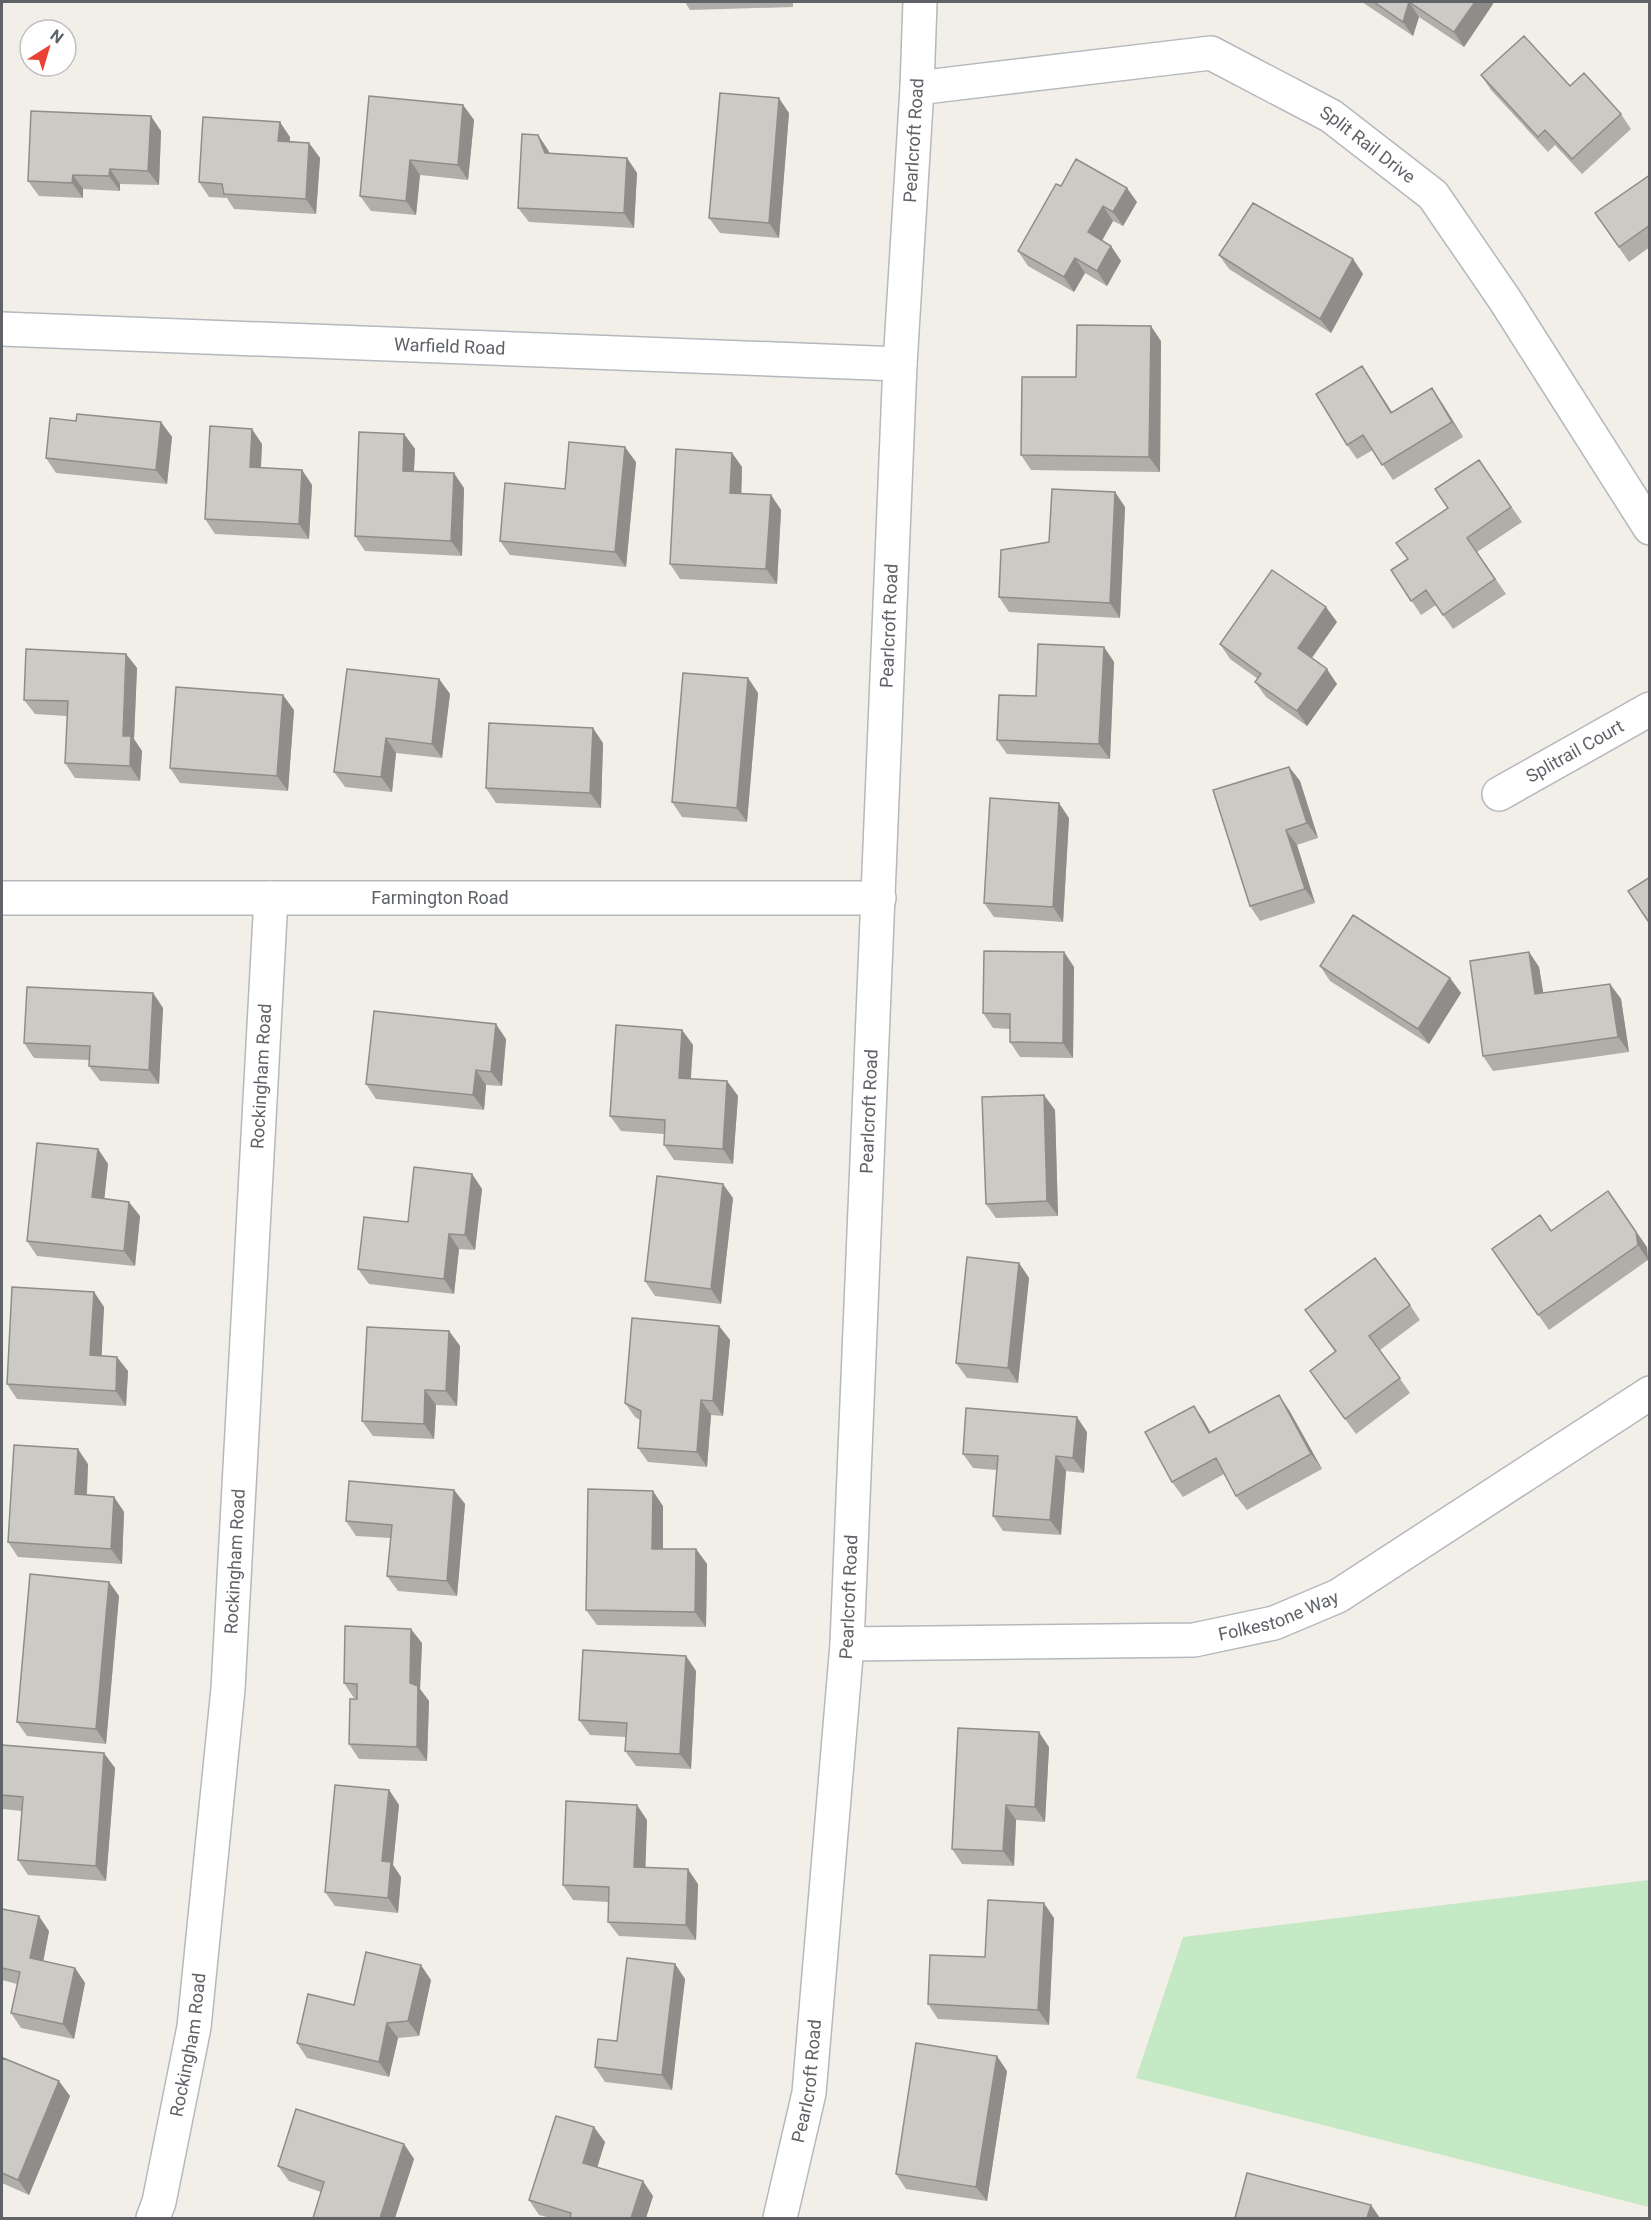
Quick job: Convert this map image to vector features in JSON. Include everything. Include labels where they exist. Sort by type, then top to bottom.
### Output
[{"type":"street","name":"Pearlcroft Road","points":[[780,2218],[809,2093],[847,1644],[900,364],[920,2]]},
{"type":"street","name":"Split Rail Drive","points":[[917,88],[1211,53],[1331,116],[1433,195],[1505,300],[1650,528]]},
{"type":"street","name":"Warfield Road","points":[[2,329],[900,364]]},
{"type":"street","name":"Splitrail Court","points":[[1499,794],[1650,709]]},
{"type":"street","name":"Farmington Road","points":[[2,898],[879,898]]},
{"type":"street","name":"Rockingham Road","points":[[153,2218],[159,2202],[194,2027],[228,1689],[271,898]]},
{"type":"street","name":"Folkestone Way","points":[[847,1644],[1194,1640],[1274,1623],[1338,1596],[1650,1393]]},
{"type":"green space","points":[[1649,1880],[1649,2207],[1136,2078],[1183,1937]]},
{"type":"building","points":[[1374,2],[1409,2],[1403,22]]},
{"type":"building","points":[[1409,2],[1475,2],[1454,32]]},
{"type":"building","points":[[1524,36],[1570,86],[1584,73],[1621,114],[1572,159],[1545,130],[1538,137],[1481,75]]},
{"type":"building","points":[[720,93],[779,98],[769,223],[709,218]]},
{"type":"building","points":[[369,96],[463,105],[458,165],[410,160],[406,201],[360,196]]},
{"type":"building","points":[[31,111],[151,116],[148,171],[110,169],[109,176],[73,175],[72,183],[28,181]]},
{"type":"building","points":[[203,117],[280,122],[278,141],[309,143],[306,199],[224,194],[222,184],[199,182]]},
{"type":"building","points":[[522,134],[538,135],[545,153],[627,158],[624,213],[518,208]]},
{"type":"building","points":[[1076,159],[1127,188],[1113,212],[1103,206],[1088,232],[1111,246],[1097,271],[1075,258],[1064,277],[1018,251],[1056,184],[1061,186]]},
{"type":"building","points":[[1650,175],[1650,225],[1619,247],[1595,213]]},
{"type":"building","points":[[1253,203],[1353,259],[1320,319],[1219,255]]},
{"type":"building","points":[[1077,325],[1151,326],[1149,457],[1021,455],[1022,377],[1076,377]]},
{"type":"building","points":[[1362,366],[1391,413],[1432,388],[1452,422],[1382,465],[1363,435],[1347,445],[1316,394]]},
{"type":"building","points":[[77,414],[161,422],[156,470],[46,458],[50,418],[76,421]]},
{"type":"building","points":[[210,426],[252,429],[250,467],[302,470],[299,524],[205,519]]},
{"type":"building","points":[[359,432],[404,434],[403,471],[454,473],[451,541],[355,536]]},
{"type":"building","points":[[569,442],[625,447],[615,552],[500,541],[505,483],[565,489]]},
{"type":"building","points":[[676,449],[732,453],[730,493],[771,495],[766,569],[670,564]]},
{"type":"building","points":[[1479,460],[1511,507],[1467,538],[1495,579],[1443,615],[1426,590],[1411,601],[1391,570],[1408,559],[1396,543],[1448,508],[1435,489]]},
{"type":"building","points":[[1052,489],[1115,492],[1110,603],[999,597],[1001,550],[1049,542]]},
{"type":"building","points":[[1272,570],[1326,607],[1298,648],[1327,669],[1297,711],[1255,682],[1261,674],[1220,644]]},
{"type":"building","points":[[1038,644],[1104,647],[1099,744],[997,740],[999,695],[1036,696]]},
{"type":"building","points":[[26,649],[126,654],[123,736],[131,736],[130,766],[65,763],[68,701],[24,700]]},
{"type":"building","points":[[347,669],[439,679],[432,744],[386,738],[381,777],[334,772]]},
{"type":"building","points":[[683,673],[748,678],[737,808],[672,802]]},
{"type":"building","points":[[176,687],[283,695],[277,776],[170,768]]},
{"type":"building","points":[[489,723],[593,728],[590,793],[486,788]]},
{"type":"building","points":[[1289,767],[1307,823],[1286,830],[1305,889],[1250,906],[1213,790]]},
{"type":"building","points":[[990,798],[1059,803],[1053,907],[984,903]]},
{"type":"building","points":[[1650,877],[1650,924],[1628,891]]},
{"type":"building","points":[[1353,915],[1450,978],[1418,1029],[1320,966]]},
{"type":"building","points":[[984,951],[1064,952],[1063,1043],[1010,1042],[1010,1014],[983,1013]]},
{"type":"building","points":[[1529,952],[1535,994],[1610,984],[1618,1037],[1483,1056],[1470,961]]},
{"type":"building","points":[[27,987],[153,993],[149,1070],[89,1066],[90,1046],[24,1043]]},
{"type":"building","points":[[374,1011],[496,1024],[491,1072],[476,1070],[473,1095],[366,1084]]},
{"type":"building","points":[[616,1025],[682,1030],[679,1078],[727,1081],[723,1149],[664,1145],[665,1120],[610,1116]]},
{"type":"building","points":[[1044,1095],[1047,1201],[986,1204],[982,1097]]},
{"type":"building","points":[[37,1143],[98,1149],[92,1197],[129,1202],[124,1251],[27,1241]]},
{"type":"building","points":[[414,1167],[472,1174],[465,1235],[449,1234],[444,1279],[358,1269],[364,1217],[408,1222]]},
{"type":"building","points":[[657,1176],[723,1184],[711,1289],[645,1281]]},
{"type":"building","points":[[1608,1191],[1636,1232],[1638,1245],[1538,1315],[1492,1249],[1540,1215],[1551,1231]]},
{"type":"building","points":[[967,1257],[1019,1263],[1008,1368],[956,1363]]},
{"type":"building","points":[[1375,1258],[1410,1305],[1369,1336],[1400,1378],[1345,1419],[1310,1371],[1336,1351],[1305,1310]]},
{"type":"building","points":[[12,1287],[94,1292],[90,1355],[117,1357],[116,1391],[7,1384]]},
{"type":"building","points":[[632,1318],[719,1326],[713,1401],[701,1400],[697,1452],[638,1448],[641,1411],[625,1403]]},
{"type":"building","points":[[367,1327],[449,1331],[446,1391],[425,1390],[424,1424],[362,1421]]},
{"type":"building","points":[[1279,1395],[1311,1454],[1236,1496],[1216,1458],[1172,1482],[1145,1432],[1194,1406],[1209,1433]]},
{"type":"building","points":[[966,1408],[1077,1417],[1073,1458],[1056,1456],[1050,1520],[993,1516],[998,1456],[963,1454]]},
{"type":"building","points":[[14,1445],[78,1449],[75,1494],[114,1497],[111,1549],[8,1542]]},
{"type":"building","points":[[349,1481],[454,1490],[447,1581],[387,1576],[392,1525],[346,1521]]},
{"type":"building","points":[[588,1489],[653,1491],[652,1549],[696,1549],[695,1612],[586,1610]]},
{"type":"building","points":[[30,1574],[109,1582],[96,1729],[17,1722]]},
{"type":"building","points":[[345,1626],[411,1629],[410,1683],[418,1686],[417,1747],[349,1744],[350,1699],[357,1699],[357,1684],[344,1683]]},
{"type":"building","points":[[583,1650],[686,1656],[680,1754],[625,1751],[627,1723],[579,1720]]},
{"type":"building","points":[[958,1728],[1039,1732],[1035,1807],[1006,1805],[1003,1851],[952,1849]]},
{"type":"building","points":[[2,1745],[104,1753],[96,1866],[18,1860],[23,1797],[2,1795]]},
{"type":"building","points":[[335,1785],[389,1790],[382,1861],[391,1862],[388,1898],[325,1892]]},
{"type":"building","points":[[566,1801],[637,1805],[634,1867],[688,1869],[686,1925],[608,1922],[609,1887],[563,1885]]},
{"type":"building","points":[[988,1900],[1044,1903],[1038,2010],[928,2004],[930,1955],[985,1957]]},
{"type":"building","points":[[2,1909],[39,1916],[30,1958],[75,1968],[63,2024],[11,2013],[20,1972],[2,1968]]},
{"type":"building","points":[[366,1952],[421,1965],[408,2021],[387,2023],[379,2062],[297,2043],[308,1994],[354,2005]]},
{"type":"building","points":[[627,1958],[675,1964],[662,2075],[595,2067],[598,2039],[617,2041]]},
{"type":"building","points":[[916,2043],[997,2056],[976,2187],[896,2174]]},
{"type":"building","points":[[3,2058],[59,2081],[18,2180],[2,2173]]},
{"type":"building","points":[[296,2109],[404,2144],[380,2218],[313,2218],[324,2182],[278,2166]]},
{"type":"building","points":[[556,2116],[594,2127],[583,2163],[643,2181],[631,2218],[570,2218],[571,2213],[529,2200]]},
{"type":"building","points":[[1247,2173],[1371,2205],[1367,2218],[1235,2218]]}]
